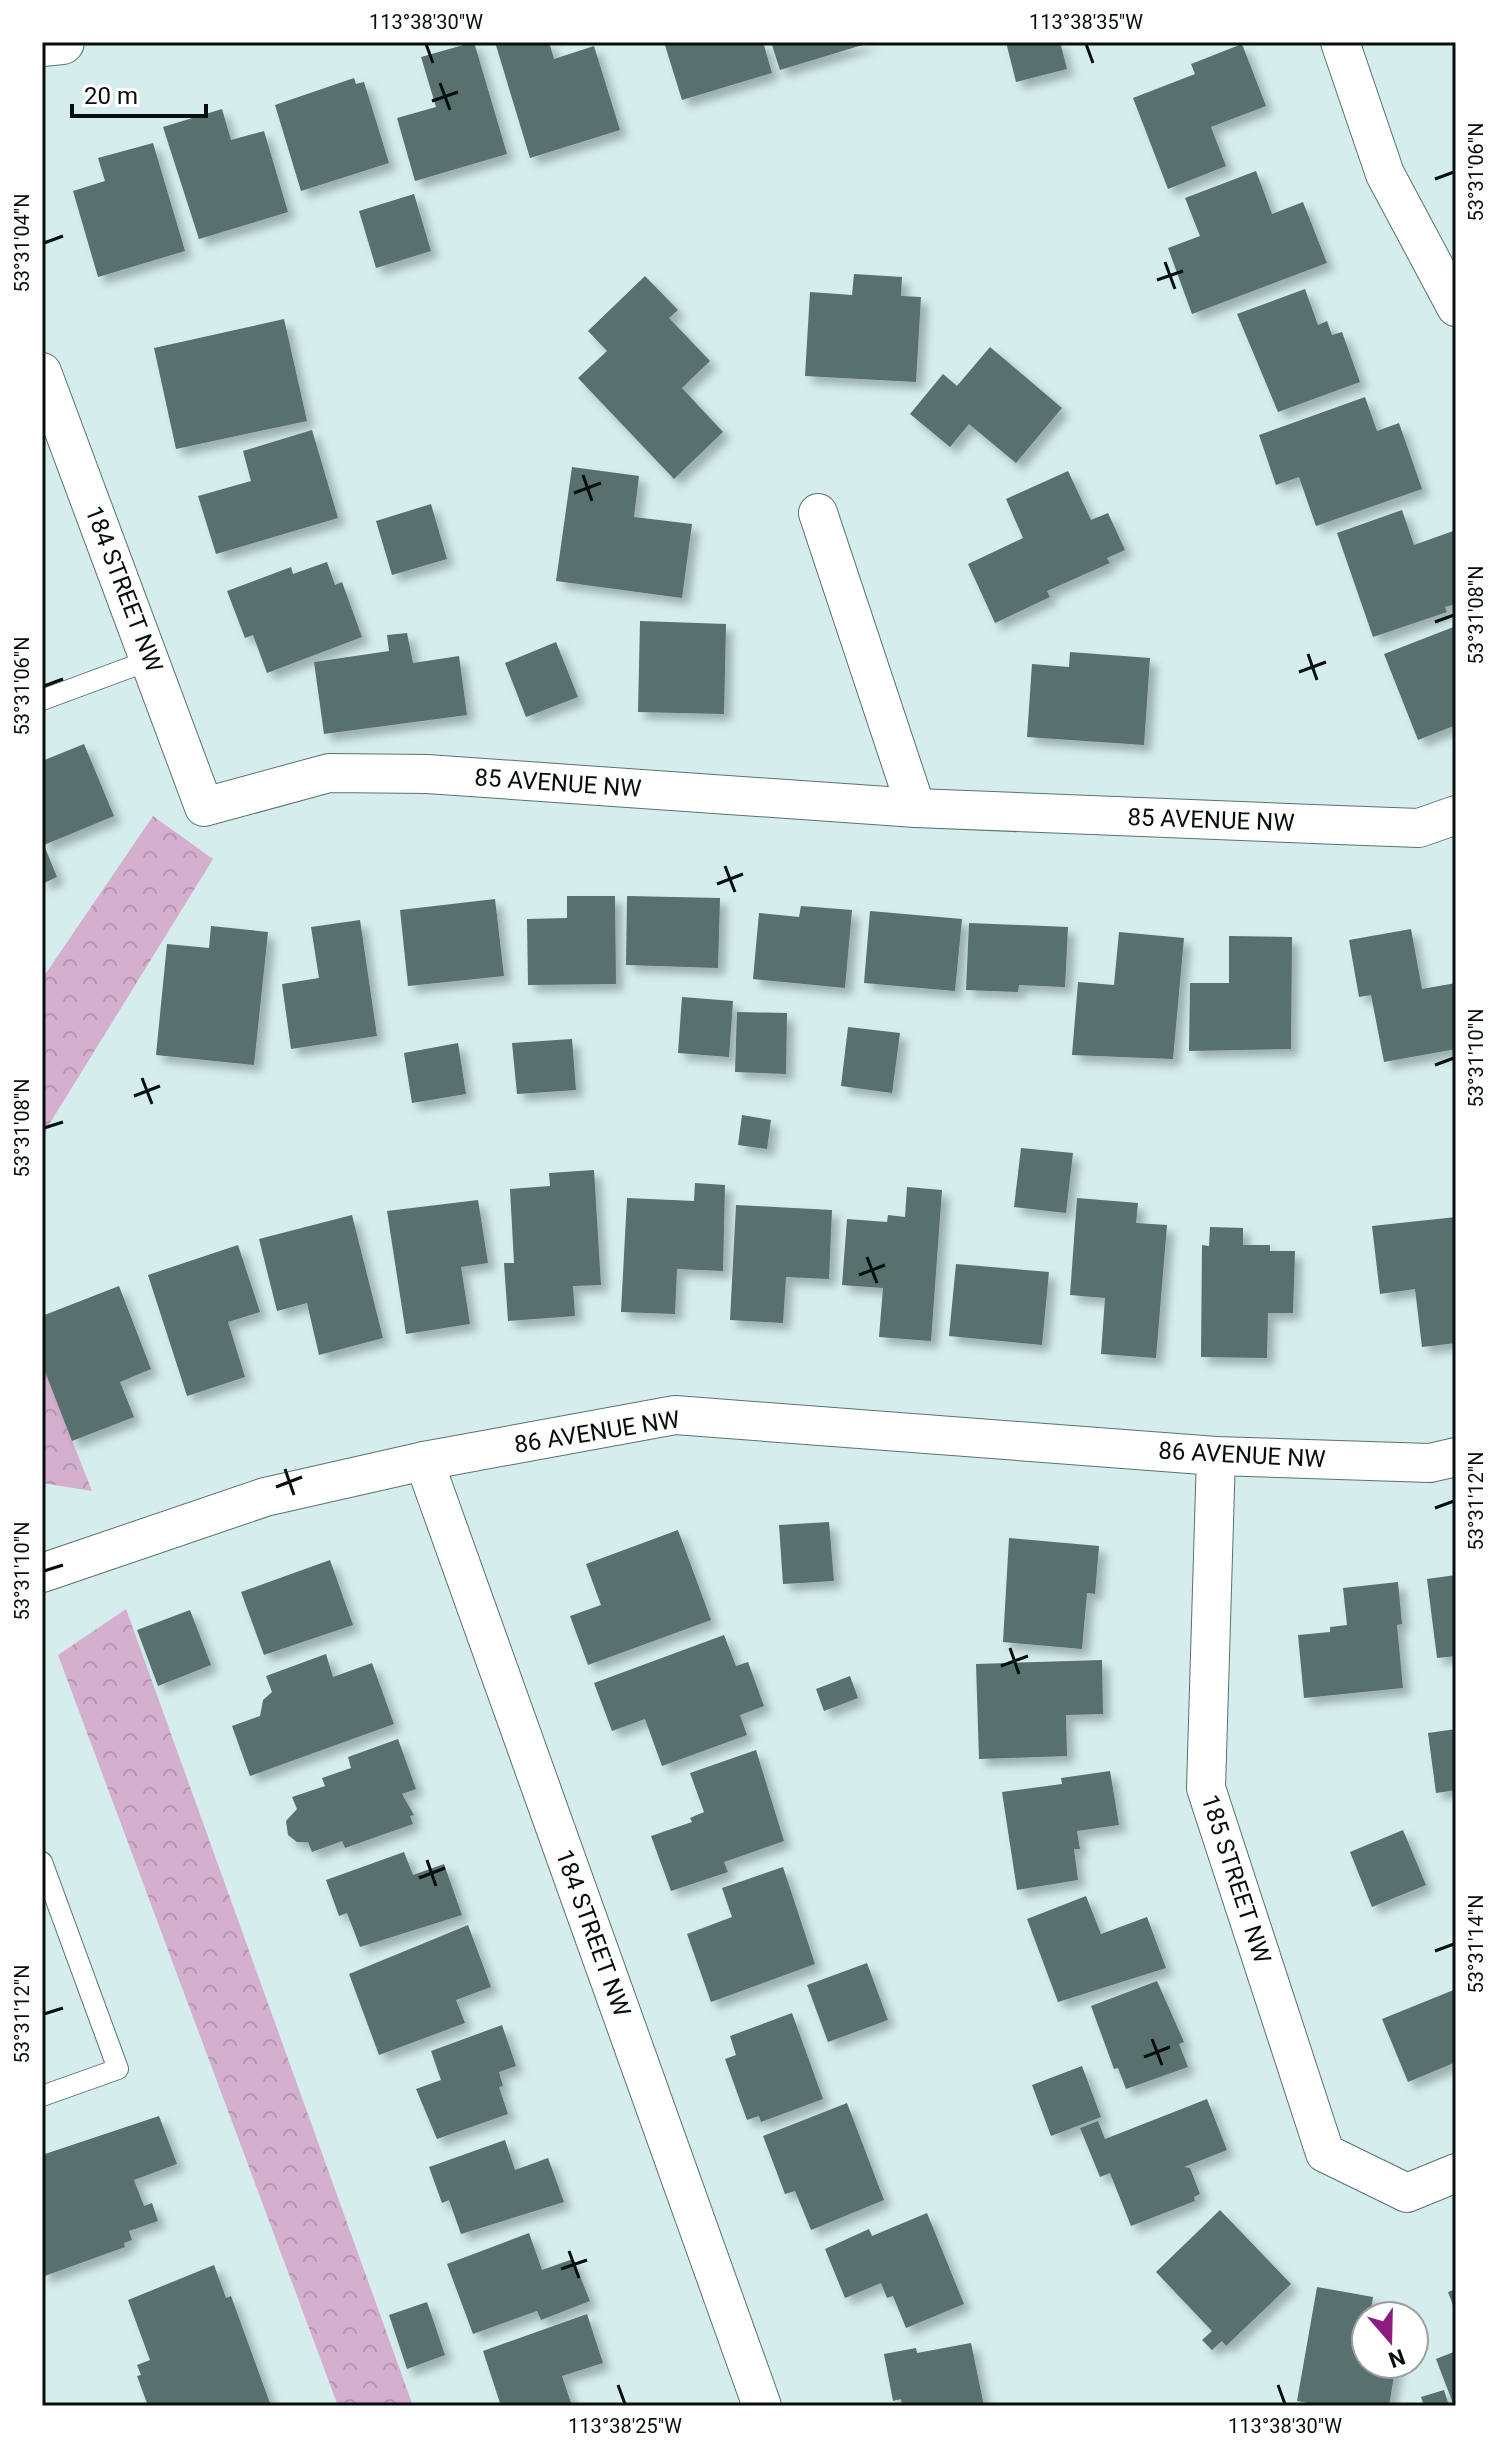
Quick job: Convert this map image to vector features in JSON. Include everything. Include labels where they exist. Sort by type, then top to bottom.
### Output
[{"type":"street","points":[[42,44],[62,42]]},
{"type":"street","points":[[1340,42],[1385,174],[1456,307]]},
{"type":"street","name":"184 STREET NW","points":[[42,372],[204,807]]},
{"type":"street","points":[[818,513],[916,808]]},
{"type":"street","name":"85 AVENUE NW","points":[[204,807],[329,773],[427,774],[916,808],[1419,828],[1456,815]]},
{"type":"street","name":"86 AVENUE NW","points":[[42,1573],[265,1497],[424,1461],[675,1415],[1216,1456],[1430,1463],[1456,1457]]},
{"type":"street","name":"185 STREET NW","points":[[1216,1456],[1206,1788],[1325,2153],[1407,2193],[1456,2173]]},
{"type":"street","name":"184 STREET NW","points":[[424,1461],[762,2406]]},
{"type":"lane","points":[[42,700],[150,660]]},
{"type":"lane","points":[[42,1862],[118,2069],[42,2096]]},
{"type":"green space","points":[[153,816],[213,859],[42,1136],[42,979]]},
{"type":"green space","points":[[42,1364],[92,1491],[42,1483]]},
{"type":"green space","points":[[126,1609],[413,2406],[338,2406],[58,1655]]},
{"type":"building","points":[[474,42],[507,154],[415,181],[397,118],[436,107],[421,57]]},
{"type":"building","points":[[495,42],[549,42],[554,59],[594,46],[620,130],[530,158]]},
{"type":"building","points":[[664,42],[763,42],[772,73],[682,100]]},
{"type":"building","points":[[771,42],[869,42],[869,43],[780,70]]},
{"type":"building","points":[[1006,42],[1060,42],[1067,69],[1016,82]]},
{"type":"building","points":[[1242,44],[1266,106],[1211,127],[1226,166],[1168,189],[1133,98],[1195,74],[1191,64]]},
{"type":"building","points":[[354,78],[356,84],[364,82],[389,163],[301,191],[275,105]]},
{"type":"building","points":[[222,109],[231,140],[264,131],[288,212],[199,239],[163,127]]},
{"type":"building","points":[[153,143],[185,251],[98,277],[73,191],[105,181],[98,158]]},
{"type":"building","points":[[1256,171],[1272,214],[1303,202],[1327,263],[1192,314],[1168,248],[1200,236],[1185,198]]},
{"type":"building","points":[[414,194],[431,251],[376,268],[359,211]]},
{"type":"building","points":[[854,274],[902,277],[901,296],[921,297],[916,382],[805,376],[810,292],[852,295]]},
{"type":"building","points":[[645,276],[678,310],[669,318],[710,361],[682,388],[723,432],[674,479],[578,378],[607,351],[588,331]]},
{"type":"building","points":[[1305,289],[1318,325],[1327,321],[1332,335],[1342,332],[1360,382],[1278,412],[1237,314]]},
{"type":"building","points":[[284,319],[307,421],[176,449],[154,348]]},
{"type":"building","points":[[990,347],[1062,408],[1016,463],[969,424],[950,447],[910,414],[943,374],[957,386]]},
{"type":"building","points":[[1365,397],[1377,431],[1399,423],[1422,489],[1316,526],[1299,477],[1276,485],[1259,435]]},
{"type":"building","points":[[312,430],[338,518],[216,554],[198,496],[251,481],[243,451]]},
{"type":"building","points":[[572,467],[639,476],[634,517],[692,524],[682,598],[556,581]]},
{"type":"building","points":[[1068,471],[1091,520],[1108,513],[1125,550],[1107,558],[1110,563],[1047,591],[1050,597],[995,623],[968,564],[1023,538],[1006,499]]},
{"type":"building","points":[[431,504],[447,559],[392,575],[376,521]]},
{"type":"building","points":[[1402,510],[1414,545],[1456,530],[1456,604],[1445,607],[1447,612],[1373,637],[1337,533]]},
{"type":"building","points":[[327,562],[335,585],[342,582],[362,637],[267,673],[253,635],[245,638],[227,591],[291,567],[293,574]]},
{"type":"building","points":[[640,621],[726,624],[724,714],[638,712]]},
{"type":"building","points":[[1456,626],[1456,725],[1418,740],[1384,654]]},
{"type":"building","points":[[407,633],[413,663],[459,656],[467,715],[324,734],[314,662],[389,651],[387,635]]},
{"type":"building","points":[[556,642],[578,697],[526,717],[505,663]]},
{"type":"building","points":[[1070,652],[1150,658],[1144,745],[1027,737],[1032,664],[1069,667]]},
{"type":"building","points":[[84,744],[114,816],[44,845],[57,877],[42,884],[42,761]]},
{"type":"building","points":[[567,896],[615,896],[616,984],[528,985],[527,919],[567,918]]},
{"type":"building","points":[[627,896],[720,898],[718,968],[626,965]]},
{"type":"building","points":[[495,899],[504,976],[408,986],[400,910]]},
{"type":"building","points":[[801,906],[852,910],[845,988],[753,979],[759,913],[799,917]]},
{"type":"building","points":[[870,911],[962,919],[955,991],[864,983]]},
{"type":"building","points":[[360,920],[377,1036],[291,1049],[282,984],[319,978],[311,927]]},
{"type":"building","points":[[969,923],[1068,927],[1065,987],[1019,985],[1018,992],[966,990]]},
{"type":"building","points":[[211,926],[268,932],[254,1065],[156,1055],[167,944],[209,948]]},
{"type":"building","points":[[1411,929],[1422,989],[1456,983],[1456,1049],[1384,1062],[1371,995],[1359,997],[1349,940]]},
{"type":"building","points":[[1119,932],[1184,938],[1173,1059],[1072,1055],[1078,982],[1114,985]]},
{"type":"building","points":[[1229,936],[1292,937],[1291,1049],[1189,1051],[1190,983],[1229,983]]},
{"type":"building","points":[[682,997],[733,1001],[729,1057],[678,1053]]},
{"type":"building","points":[[737,1012],[787,1013],[786,1074],[735,1072]]},
{"type":"building","points":[[848,1027],[900,1033],[892,1093],[841,1086]]},
{"type":"building","points":[[572,1039],[576,1090],[517,1094],[512,1043]]},
{"type":"building","points":[[458,1043],[466,1094],[412,1103],[404,1053]]},
{"type":"building","points":[[742,1115],[771,1120],[767,1149],[738,1145]]},
{"type":"building","points":[[1021,1148],[1073,1153],[1066,1213],[1014,1207]]},
{"type":"building","points":[[594,1170],[601,1285],[573,1286],[575,1316],[508,1321],[504,1263],[514,1263],[510,1189],[550,1186],[549,1173]]},
{"type":"building","points":[[695,1183],[725,1185],[723,1271],[677,1269],[675,1314],[621,1312],[627,1198],[694,1201]]},
{"type":"building","points":[[907,1187],[942,1190],[931,1341],[879,1337],[883,1288],[842,1285],[847,1219],[887,1222],[888,1215],[905,1217]]},
{"type":"building","points":[[1077,1198],[1138,1203],[1136,1223],[1167,1225],[1156,1358],[1101,1354],[1105,1298],[1070,1295]]},
{"type":"building","points":[[478,1200],[488,1263],[461,1267],[470,1324],[406,1334],[387,1211]]},
{"type":"building","points":[[736,1205],[832,1210],[829,1279],[786,1277],[783,1323],[730,1320]]},
{"type":"building","points":[[352,1215],[383,1338],[319,1355],[307,1303],[277,1311],[259,1239]]},
{"type":"building","points":[[1456,1217],[1456,1343],[1422,1347],[1415,1289],[1380,1294],[1372,1226]]},
{"type":"building","points":[[1210,1227],[1243,1228],[1243,1245],[1270,1245],[1270,1251],[1295,1251],[1293,1313],[1268,1313],[1267,1358],[1201,1357],[1202,1245],[1209,1246]]},
{"type":"building","points":[[238,1245],[260,1312],[228,1322],[245,1377],[187,1396],[148,1275]]},
{"type":"building","points":[[956,1264],[1049,1272],[1042,1345],[949,1336]]},
{"type":"building","points":[[119,1286],[151,1369],[120,1382],[134,1417],[72,1441],[42,1364],[42,1316]]},
{"type":"building","points":[[829,1522],[834,1581],[783,1584],[779,1525]]},
{"type":"building","points":[[678,1530],[711,1620],[588,1665],[570,1616],[601,1605],[586,1564]]},
{"type":"building","points":[[1009,1538],[1099,1546],[1095,1594],[1087,1593],[1082,1649],[1003,1642]]},
{"type":"building","points":[[330,1560],[353,1625],[264,1655],[241,1592]]},
{"type":"building","points":[[1456,1575],[1456,1656],[1437,1658],[1427,1579]]},
{"type":"building","points":[[1398,1582],[1402,1624],[1397,1625],[1403,1688],[1304,1698],[1298,1635],[1330,1632],[1330,1627],[1347,1625],[1343,1588]]},
{"type":"building","points":[[190,1610],[211,1665],[158,1686],[137,1630]]},
{"type":"building","points":[[724,1635],[736,1666],[748,1662],[764,1706],[740,1715],[747,1735],[662,1766],[645,1719],[612,1731],[594,1683]]},
{"type":"building","points":[[326,1654],[333,1677],[372,1663],[394,1724],[250,1776],[232,1726],[260,1716],[263,1700],[272,1692],[266,1676]]},
{"type":"building","points":[[1102,1660],[1103,1714],[1066,1715],[1067,1756],[979,1759],[976,1664]]},
{"type":"building","points":[[850,1676],[858,1698],[824,1711],[816,1689]]},
{"type":"building","points":[[1456,1729],[1456,1790],[1436,1793],[1428,1733]]},
{"type":"building","points":[[398,1739],[416,1789],[402,1794],[414,1815],[410,1816],[413,1824],[345,1848],[342,1841],[312,1852],[308,1842],[297,1842],[288,1835],[286,1821],[297,1809],[292,1797],[325,1786],[322,1778],[351,1768],[348,1757]]},
{"type":"building","points":[[756,1750],[784,1841],[724,1862],[728,1872],[671,1891],[651,1836],[692,1822],[690,1818],[704,1812],[690,1773]]},
{"type":"building","points":[[1110,1771],[1119,1825],[1077,1831],[1080,1849],[1074,1849],[1078,1880],[1017,1890],[1002,1792],[1062,1784],[1061,1778]]},
{"type":"building","points":[[1403,1830],[1426,1885],[1372,1907],[1350,1852]]},
{"type":"building","points":[[404,1852],[413,1875],[444,1864],[462,1915],[360,1947],[347,1913],[339,1916],[326,1880]]},
{"type":"building","points":[[783,1867],[815,1964],[711,2002],[687,1934],[732,1917],[722,1888]]},
{"type":"building","points":[[1086,1896],[1101,1934],[1147,1917],[1166,1968],[1058,2002],[1027,1919]]},
{"type":"building","points":[[468,1925],[491,1987],[456,2000],[465,2023],[379,2055],[349,1974]]},
{"type":"building","points":[[867,1963],[888,2020],[828,2042],[807,1985]]},
{"type":"building","points":[[1157,1981],[1184,2042],[1179,2044],[1188,2067],[1126,2089],[1118,2068],[1114,2069],[1091,2006]]},
{"type":"building","points":[[1456,1989],[1456,2062],[1408,2082],[1382,2019]]},
{"type":"building","points":[[792,2013],[823,2099],[761,2122],[759,2116],[747,2120],[725,2059],[736,2055],[730,2036]]},
{"type":"building","points":[[502,2025],[516,2066],[499,2072],[503,2086],[499,2087],[508,2114],[437,2139],[416,2089],[441,2080],[431,2051]]},
{"type":"building","points":[[1082,2066],[1101,2117],[1051,2136],[1032,2085]]},
{"type":"building","points":[[1207,2099],[1227,2150],[1184,2167],[1190,2168],[1200,2194],[1194,2197],[1195,2201],[1131,2226],[1110,2173],[1100,2177],[1080,2128],[1098,2121],[1105,2139]]},
{"type":"building","points":[[847,2103],[884,2200],[811,2230],[795,2191],[785,2194],[763,2136]]},
{"type":"building","points":[[159,2116],[177,2164],[134,2180],[144,2206],[152,2203],[158,2221],[129,2231],[132,2240],[124,2243],[125,2247],[42,2277],[42,2155]]},
{"type":"building","points":[[505,2140],[515,2170],[548,2158],[564,2202],[461,2234],[449,2200],[442,2203],[429,2167]]},
{"type":"building","points":[[1220,2210],[1291,2284],[1226,2346],[1222,2341],[1212,2350],[1202,2340],[1212,2331],[1156,2272]]},
{"type":"building","points":[[927,2213],[964,2304],[906,2328],[893,2296],[887,2298],[881,2283],[845,2298],[825,2249],[869,2229],[872,2236]]},
{"type":"building","points":[[529,2233],[542,2270],[573,2259],[590,2301],[541,2320],[537,2311],[473,2334],[447,2264]]},
{"type":"building","points":[[214,2265],[226,2298],[231,2296],[271,2406],[148,2406],[137,2376],[141,2375],[137,2365],[150,2360],[128,2300]]},
{"type":"building","points":[[1317,2287],[1373,2297],[1373,2300],[1350,2300],[1350,2380],[1393,2380],[1389,2406],[1324,2406],[1297,2401]]},
{"type":"building","points":[[1456,2289],[1456,2313],[1448,2292]]},
{"type":"building","points":[[427,2302],[445,2355],[407,2369],[389,2315]]},
{"type":"building","points":[[587,2314],[603,2363],[562,2376],[572,2406],[501,2406],[483,2351]]},
{"type":"building","points":[[971,2343],[984,2406],[902,2406],[901,2399],[893,2401],[884,2354],[916,2348],[917,2353]]},
{"type":"building","points":[[1456,2351],[1456,2406],[1454,2406],[1436,2359]]},
{"type":"building","points":[[1444,2390],[1449,2406],[1424,2406],[1421,2397]]}]
